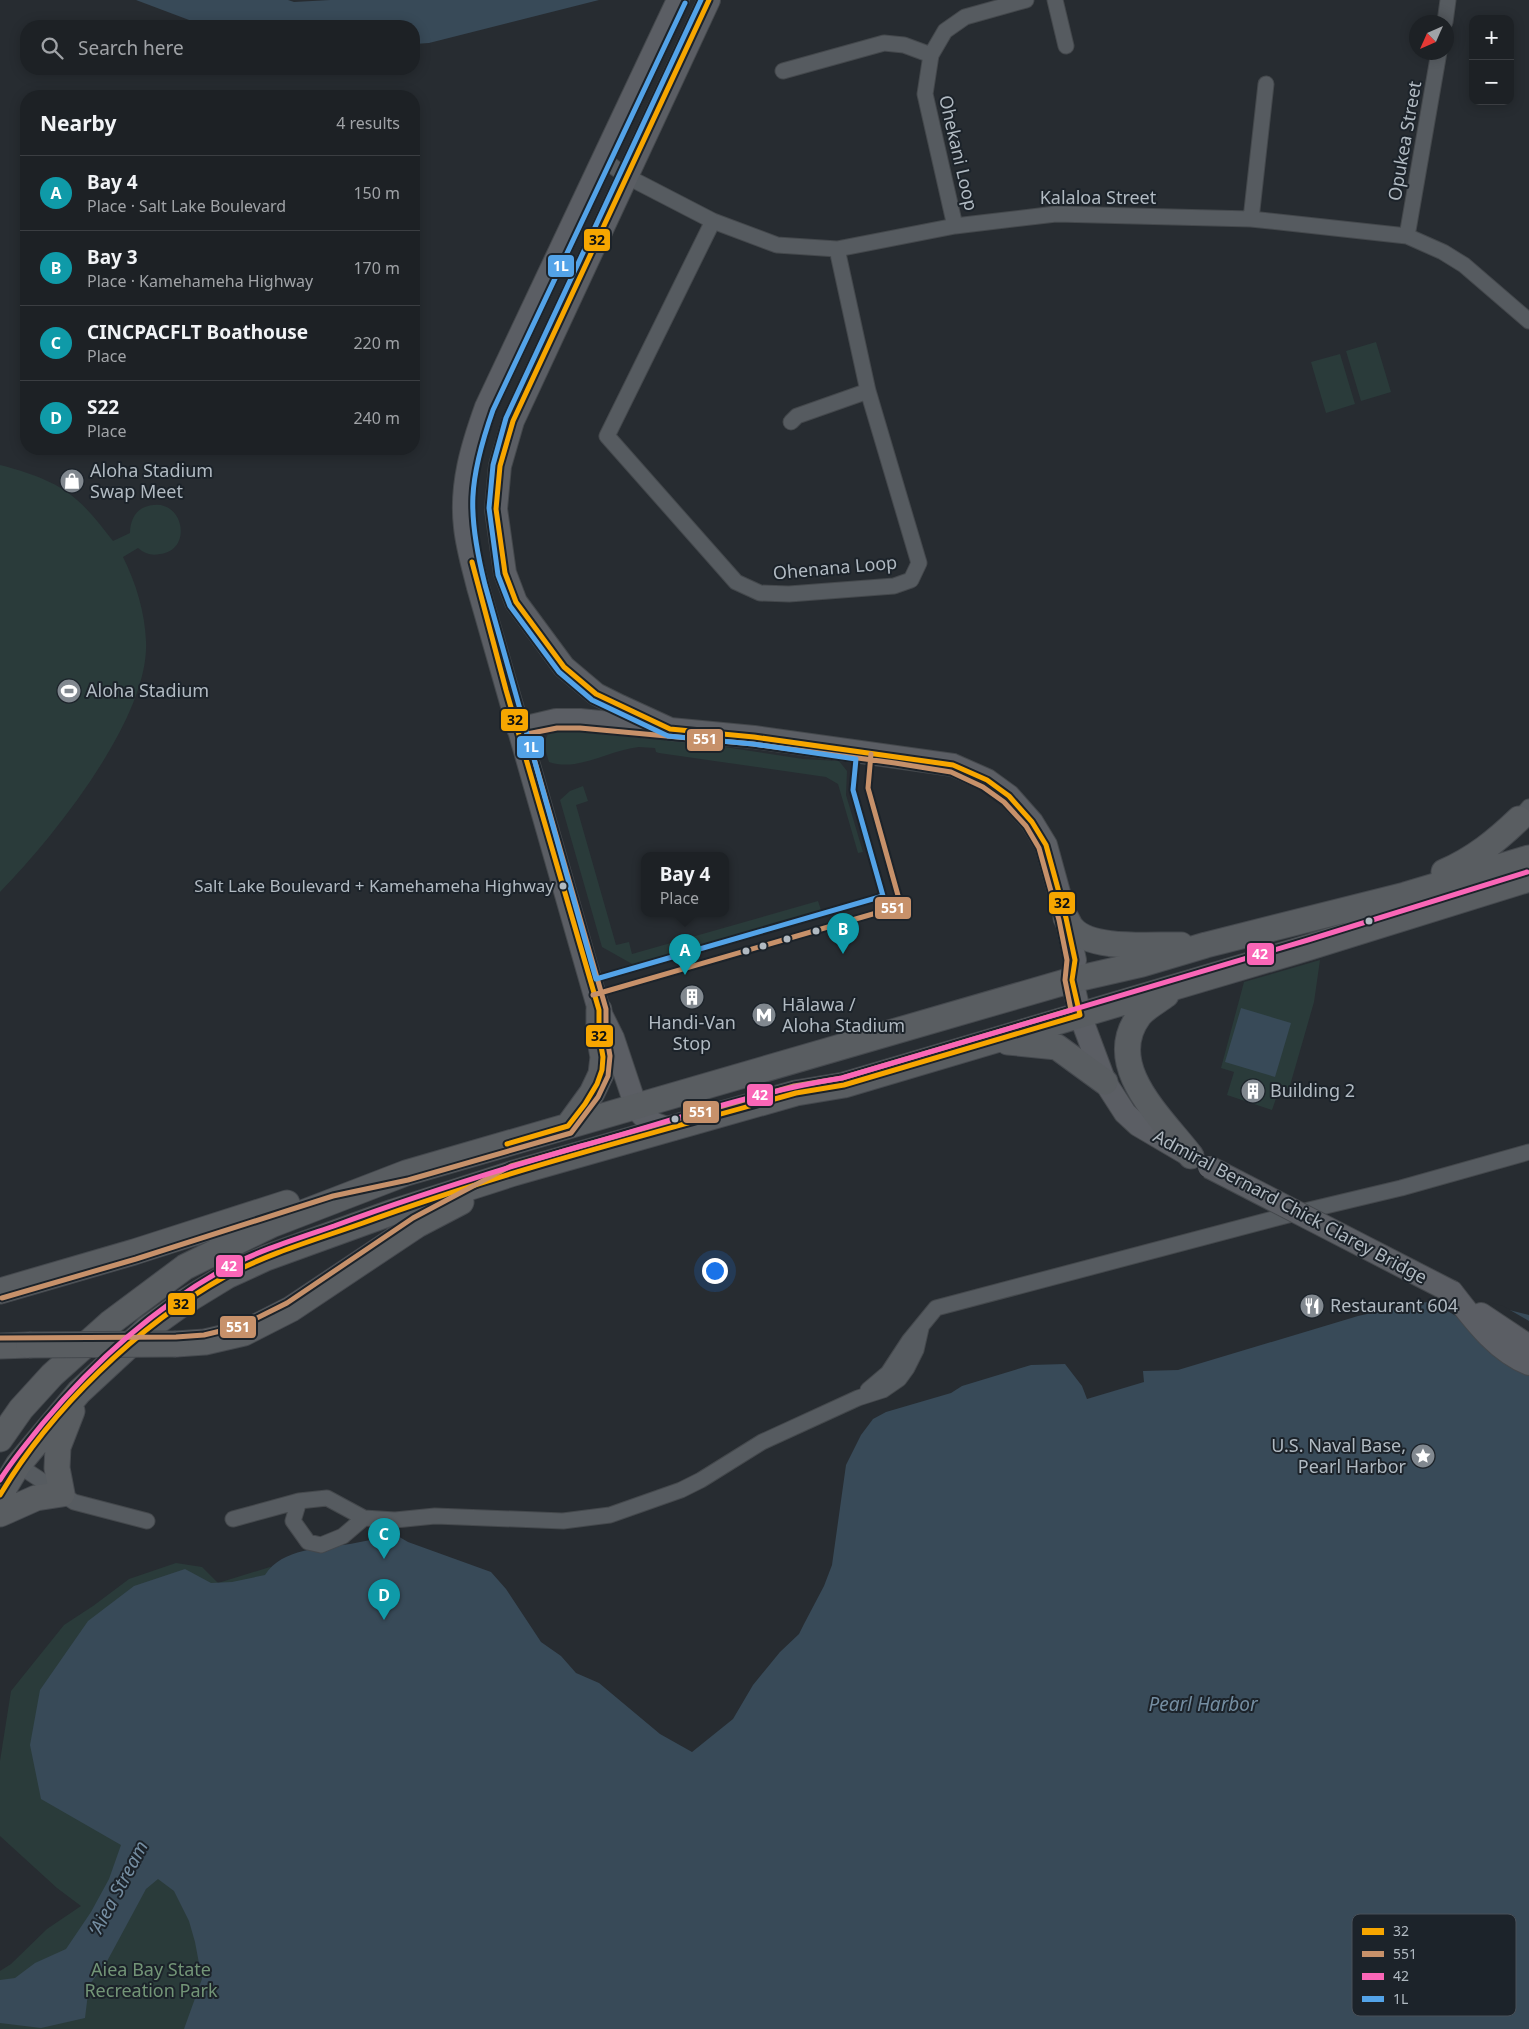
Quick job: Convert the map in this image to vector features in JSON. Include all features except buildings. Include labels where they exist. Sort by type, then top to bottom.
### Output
[{"type":"main road","points":[[670,729],[596,694],[564,667],[516,602],[505,573],[496,509],[500,466],[513,421],[709,0]]},
{"type":"main road","points":[[673,1129],[650,1122],[642,1116],[636,1107],[613,1038],[599,1010],[470,555],[465,527],[465,484],[470,452],[486,407],[678,1]]},
{"type":"main road","name":"Admiral Bernard Chick Clarey Bridge","points":[[518,729],[556,720],[580,720],[754,737],[953,765],[986,780],[1009,796],[1032,822],[1046,845],[1066,918],[1075,960],[1072,980],[1080,1015],[1105,1082],[1125,1113],[1154,1136],[1200,1161],[1452,1292],[1488,1304],[1529,1328]]},
{"type":"main road","points":[[1405,895],[1429,879],[1466,863],[1491,845],[1524,813]]},
{"type":"main road","points":[[0,1290],[134,1252],[331,1189],[406,1173],[1072,980],[1142,964],[1206,945],[1405,895],[1529,858]]},
{"type":"main road","points":[[0,1495],[18,1465],[79,1392],[147,1329],[186,1301],[227,1276],[266,1258],[365,1222],[514,1173],[796,1093],[844,1085],[1529,879]]},
{"type":"main road","points":[[1066,918],[1077,932],[1089,939],[1102,942],[1206,945]]},
{"type":"main road","points":[[796,1093],[815,1081],[856,1065],[1040,1008],[1059,999],[1068,990],[1072,980]]},
{"type":"main road","points":[[1182,984],[1140,1014],[1132,1027],[1128,1044],[1128,1060],[1134,1079],[1143,1096],[1200,1161]]},
{"type":"main road","points":[[568,1126],[592,1093],[602,1070],[603,1057],[599,1034],[599,1010]]},
{"type":"main road","points":[[973,1046],[1015,1042],[1057,1047],[1105,1082]]},
{"type":"main road","points":[[0,1439],[21,1409],[52,1375],[110,1323],[185,1267],[271,1224],[406,1173]]},
{"type":"main road","points":[[0,1346],[176,1344],[205,1342],[244,1333],[283,1313],[417,1226],[514,1173]]},
{"type":"main road","points":[[1452,1292],[1529,1346]]},
{"type":"main road","points":[[1452,1292],[1498,1345],[1517,1359],[1529,1364]]},
{"type":"main road","points":[[0,1514],[36,1498],[62,1494],[57,1468],[58,1447],[79,1392]]},
{"type":"main road","points":[[18,1465],[16,1432],[21,1409]]},
{"type":"street","name":"Ohekani Loop","points":[[955,226],[925,94],[931,55],[945,31],[965,17],[1026,0]]},
{"type":"street","points":[[1055,0],[1066,46]]},
{"type":"street","points":[[1445,15],[1448,0]]},
{"type":"street","points":[[782,71],[884,43],[904,46],[931,55]]},
{"type":"street","name":"Opukea Street","points":[[1407,236],[1439,60]]},
{"type":"street","points":[[1251,219],[1266,84]]},
{"type":"street","name":"Kalaloa Street","points":[[603,159],[626,176],[713,221],[777,245],[837,249],[955,226],[1056,214],[1251,219],[1407,236],[1442,252],[1464,265],[1529,321]]},
{"type":"street","name":"Ohenana Loop","points":[[713,221],[608,436],[736,582],[760,593],[789,594],[894,586],[911,580],[919,563],[868,391],[837,249]]},
{"type":"street","points":[[791,422],[797,416],[868,391]]},
{"type":"street","points":[[233,1519],[299,1501],[327,1498],[364,1518],[395,1520],[435,1516],[563,1521],[610,1515],[669,1495],[700,1480],[762,1442],[858,1398],[888,1372],[909,1341],[936,1308],[1273,1219],[1401,1188],[1529,1152]]},
{"type":"street","points":[[18,1465],[74,1502],[147,1521]]},
{"type":"street","points":[[299,1501],[293,1522],[308,1542],[321,1545],[343,1536],[364,1518]]},
{"type":"green space","points":[[1376,342],[1391,392],[1361,401],[1346,351]]},
{"type":"green space","points":[[1340,354],[1355,404],[1326,413],[1311,362]]},
{"type":"green space","name":"Aloha Stadium","points":[[0,465],[51,482],[69,493],[87,510],[113,541],[130,533],[132,521],[138,511],[145,507],[158,505],[168,508],[176,515],[180,524],[181,534],[178,543],[171,550],[151,555],[138,548],[123,557],[139,598],[146,641],[143,672],[132,705],[115,740],[94,776],[70,810],[0,892]]},
{"type":"green space","points":[[551,730],[638,734],[803,759],[839,761],[847,771],[846,795],[863,852],[858,853],[838,784],[826,777],[659,753],[656,752],[655,748],[641,747],[582,762],[560,764],[549,762],[546,753],[545,742]]},
{"type":"green space","points":[[583,786],[588,801],[576,805],[616,945],[629,942],[632,954],[818,901],[821,910],[634,965],[602,947],[560,800],[570,791]]},
{"type":"green space","points":[[1320,960],[1314,1002],[1289,1089],[1280,1087],[1272,1110],[1227,1095],[1234,1072],[1221,1068],[1244,982]]},
{"type":"green space","points":[[176,1563],[202,1567],[218,1583],[270,1567],[281,1571],[131,1843],[85,1942],[0,1988],[0,1971],[11,1964],[47,1929],[81,1906],[57,1888],[0,1836],[0,1761],[11,1691],[64,1625],[129,1579]]},
{"type":"green space","name":"Aiea Bay State Recreation Park","points":[[166,1859],[209,1970],[197,2029],[0,2029],[0,2000],[146,1889]]},
{"type":"water","points":[[136,0],[288,0],[294,2],[330,0],[599,0],[429,43],[420,44],[420,20],[189,20]]},
{"type":"water","points":[[1241,1008],[1291,1023],[1275,1077],[1225,1062]]},
{"type":"water","name":"Pearl Harbor","points":[[1466,1299],[1529,1315],[1529,2029],[184,2029],[202,1979],[189,1921],[174,1891],[158,1879],[146,1889],[105,1965],[89,1985],[85,2018],[41,2028],[0,2023],[0,1980],[15,1978],[35,1963],[66,1949],[91,1912],[109,1879],[121,1845],[41,1799],[30,1745],[40,1690],[88,1621],[134,1586],[185,1569],[211,1583],[232,1582],[265,1575],[272,1566],[292,1554],[315,1548],[350,1544],[396,1535],[408,1542],[491,1572],[506,1589],[541,1642],[561,1656],[576,1673],[599,1683],[660,1734],[692,1752],[733,1719],[753,1685],[780,1652],[799,1634],[824,1586],[832,1565],[846,1465],[861,1435],[873,1419],[886,1412],[951,1393],[962,1386],[1031,1365],[1065,1364],[1082,1386],[1087,1399],[1144,1382],[1143,1371],[1178,1370],[1358,1316],[1417,1303]]},
{"type":"pier","points":[[1467,1297],[1503,1306],[1529,1321],[1529,1375],[1511,1367],[1456,1316],[1427,1299]]},
{"type":"transit line","name":"1L","points":[[685,3],[493,410],[479,457],[473,497],[475,537],[485,585],[596,979],[883,896],[853,790],[856,759],[753,744],[668,736],[592,700],[559,672],[510,606],[498,575],[489,508],[493,465],[506,418],[701,0]]},
{"type":"transit line","name":"32","points":[[0,1495],[44,1431],[99,1372],[129,1344],[193,1296],[226,1276],[259,1260],[416,1204],[524,1170],[796,1093],[844,1085],[1080,1015],[1072,980],[1075,960],[1066,918],[1046,845],[1032,822],[1009,796],[987,780],[953,765],[754,737],[670,729],[596,694],[564,667],[516,602],[505,573],[496,509],[500,466],[513,421],[709,0]]},
{"type":"transit line","name":"32","points":[[472,562],[506,690],[599,1010],[599,1034],[603,1057],[602,1070],[597,1084],[568,1126],[507,1144]]},
{"type":"transit line","name":"551","points":[[0,1338],[176,1337],[204,1335],[241,1326],[287,1303],[413,1218],[511,1166],[794,1086],[842,1078],[1071,1010],[1065,980],[1067,960],[1059,920],[1039,848],[1026,826],[1004,802],[983,787],[951,772],[753,744],[580,728],[557,728],[527,734],[606,1009],[606,1033],[610,1056],[608,1076],[598,1097],[571,1133],[408,1180],[333,1196],[136,1259],[2,1298]]},
{"type":"transit line","name":"551","points":[[593,995],[897,907],[899,899],[868,788],[871,754]]},
{"type":"transit line","name":"42","points":[[0,1480],[43,1423],[83,1379],[126,1338],[148,1319],[197,1285],[235,1263],[263,1251],[395,1204],[519,1164],[744,1099],[842,1078],[1308,940],[1527,872]]},
{"type":"place","name":"Aloha Stadium Swap Meet","points":[[72,481]]},
{"type":"place","name":"Aloha Stadium","points":[[69,691]]},
{"type":"place","name":"Salt Lake Boulevard + Kamehameha Highway","points":[[563,886]]},
{"type":"place","name":"Bay 3","points":[[843,954]]},
{"type":"place","name":"Bay 4","points":[[685,975]]},
{"type":"place","name":"Handi-Van Stop","points":[[692,997]]},
{"type":"place","name":"Hālawa / Aloha Stadium","points":[[764,1015]]},
{"type":"place","name":"Building 2","points":[[1253,1091]]},
{"type":"place","name":"Restaurant 604","points":[[1312,1306]]},
{"type":"place","name":"U.S. Naval Base, Pearl Harbor","points":[[1423,1456]]},
{"type":"place","name":"CINCPACFLT Boathouse","points":[[384,1559]]},
{"type":"place","name":"S22","points":[[384,1620]]},
{"type":"water label","name":"ʻAiea Stream","points":[[118,1888]]}]
